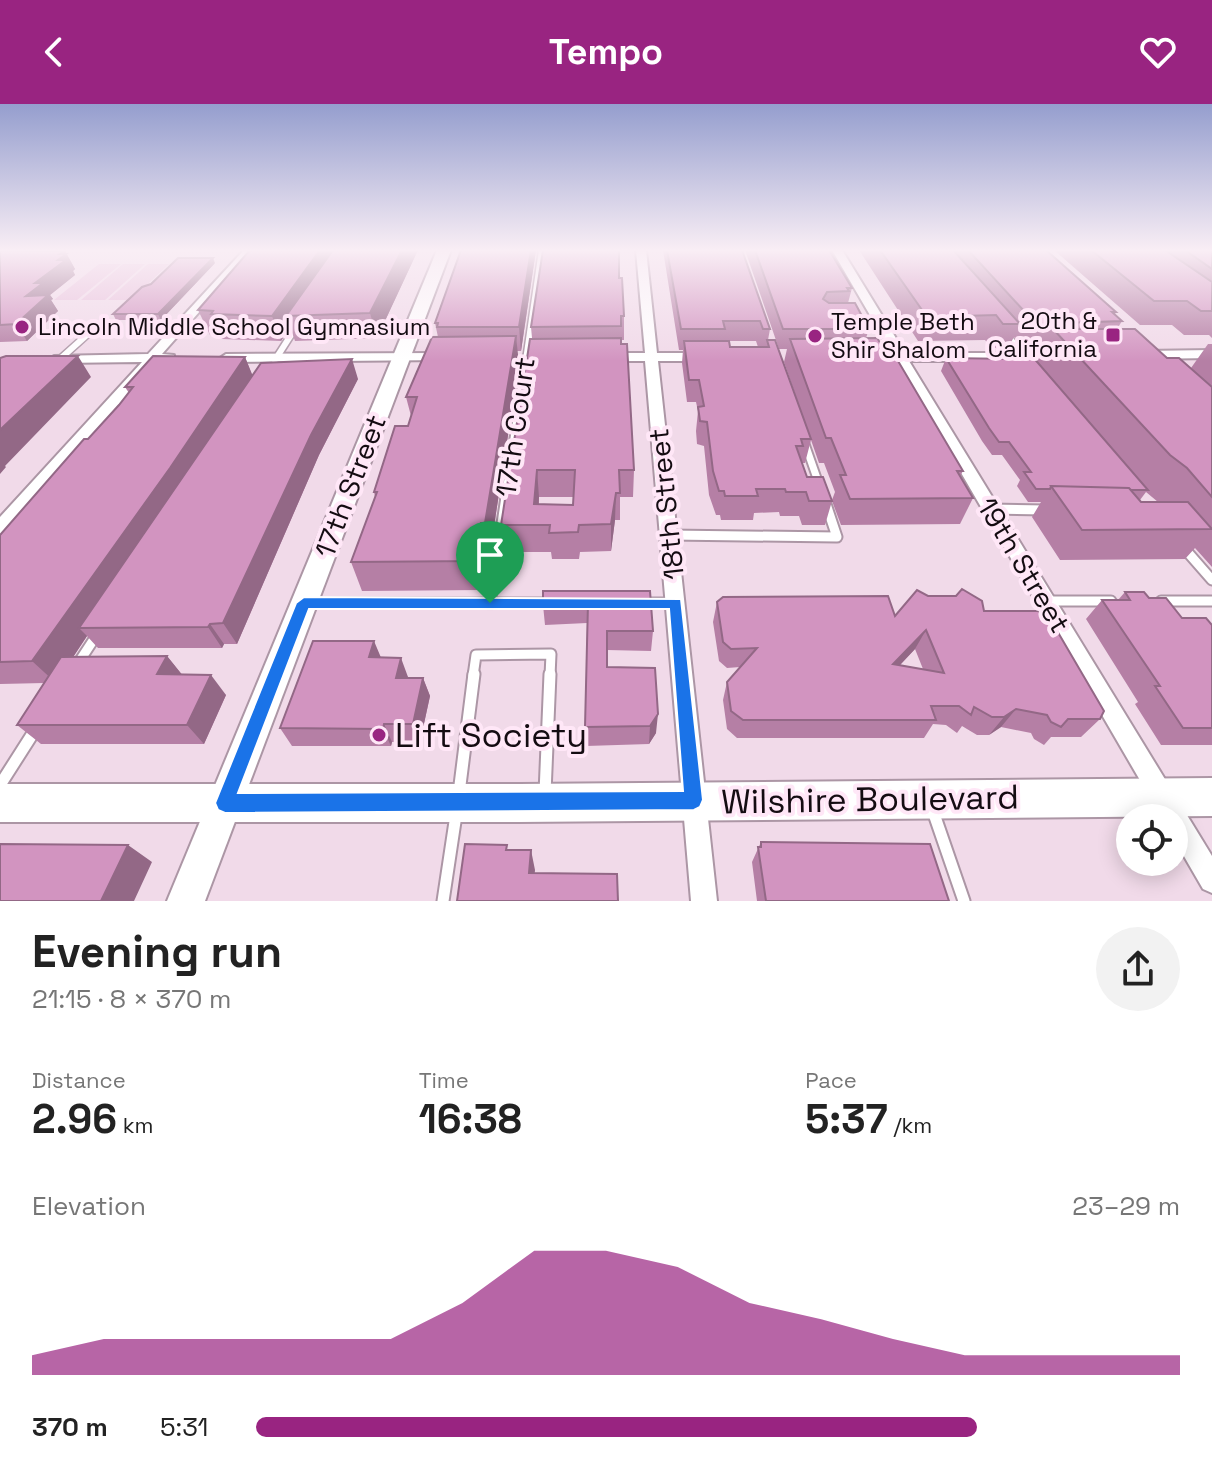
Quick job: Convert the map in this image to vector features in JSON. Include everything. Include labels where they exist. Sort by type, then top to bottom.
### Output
[{"type":"main road","name":"Wilshire Boulevard","points":[[0,803],[545,803],[1212,797]]},
{"type":"street","points":[[0,528],[216,287]]},
{"type":"street","name":"17th Street","points":[[186,901],[429,287]]},
{"type":"street","name":"18th Street","points":[[644,287],[704,901]]},
{"type":"street","name":"19th Street","points":[[857,287],[1212,880]]},
{"type":"street","points":[[1127,337],[1138,355],[1167,374]]},
{"type":"street","points":[[1138,355],[1212,354]]},
{"type":"street","points":[[867,357],[1028,361],[1070,356]]},
{"type":"street","points":[[217,358],[274,362],[452,357]]},
{"type":"street","points":[[510,357],[541,357]]},
{"type":"street","points":[[588,357],[712,357]]},
{"type":"street","points":[[54,359],[188,358]]},
{"type":"lane","name":"17th Court","points":[[490,603],[536,287]]},
{"type":"lane","points":[[274,362],[301,320]]},
{"type":"lane","points":[[999,327],[1028,361]]},
{"type":"lane","points":[[54,359],[89,333]]},
{"type":"lane","points":[[670,535],[837,537],[803,437]]},
{"type":"lane","points":[[991,509],[1058,510]]},
{"type":"lane","points":[[1182,544],[1212,580]]},
{"type":"lane","points":[[1045,601],[1125,601]]},
{"type":"lane","points":[[1153,601],[1212,601]]},
{"type":"lane","points":[[1167,601],[1176,612]]},
{"type":"lane","points":[[304,603],[564,603]]},
{"type":"lane","points":[[623,603],[676,603]]},
{"type":"lane","points":[[72,673],[106,621]]},
{"type":"lane","points":[[443,901],[476,655],[551,654],[545,803]]},
{"type":"lane","points":[[0,785],[47,713]]},
{"type":"lane","points":[[929,799],[964,901]]},
{"type":"shaded area","points":[[70,287],[93,287],[77,300],[54,300]]},
{"type":"shaded area","points":[[96,287],[119,287],[105,300],[81,300]]},
{"type":"shaded area","points":[[122,287],[145,287],[131,300],[108,300]]},
{"type":"building","points":[[0,287],[38,287],[26,296],[48,295],[16,324],[0,325]]},
{"type":"building","points":[[142,287],[184,287],[158,314],[113,314]]},
{"type":"building","points":[[218,287],[293,287],[272,316],[211,314],[213,311],[198,310]]},
{"type":"building","points":[[307,287],[383,287],[370,313],[286,316]]},
{"type":"building","points":[[448,287],[525,287],[519,327],[437,327],[438,323],[435,323]]},
{"type":"building","points":[[537,287],[622,287],[624,316],[621,316],[621,326],[531,327]]},
{"type":"building","points":[[674,287],[755,287],[770,329],[763,329],[760,321],[723,321],[725,329],[681,329]]},
{"type":"building","points":[[768,287],[852,287],[847,288],[849,291],[827,292],[823,299],[829,303],[855,303],[869,329],[783,329]]},
{"type":"building","points":[[906,287],[987,287],[1020,324],[1003,324],[996,315],[927,317]]},
{"type":"building","points":[[1002,287],[1088,287],[1122,321],[1036,324]]},
{"type":"building","points":[[1137,287],[1212,287],[1212,311],[1201,311],[1187,301],[1154,301]]},
{"type":"building","points":[[1053,329],[1135,329],[1167,358],[1179,358],[1212,387],[1212,497],[1187,468],[1170,455]]},
{"type":"building","points":[[516,336],[485,523],[481,523],[475,561],[351,562],[377,492],[374,492],[395,426],[408,426],[417,397],[406,397],[432,337]]},
{"type":"building","points":[[621,338],[621,344],[627,344],[634,470],[619,470],[620,493],[616,493],[611,524],[579,525],[578,532],[549,533],[550,525],[501,525],[530,339]],"holes":[[[537,470],[575,470],[573,505],[534,504]]]},
{"type":"building","points":[[877,338],[883,347],[891,349],[963,471],[957,471],[973,498],[850,499],[840,475],[846,475],[831,438],[826,438],[790,339]]},
{"type":"building","points":[[767,340],[775,340],[811,439],[801,439],[803,446],[796,446],[807,477],[823,477],[832,501],[809,501],[806,492],[786,492],[785,489],[756,489],[758,496],[725,496],[724,491],[719,491],[713,471],[707,422],[700,421],[698,407],[704,406],[699,380],[689,380],[684,341],[729,341],[730,347],[769,347]]},
{"type":"building","points":[[1008,349],[1026,349],[1148,490],[1051,486],[1050,489],[1036,489],[1024,472],[1031,472],[1009,442],[999,442],[946,358],[1016,359]]},
{"type":"building","points":[[78,356],[0,430],[0,358]]},
{"type":"building","points":[[153,356],[245,357],[32,661],[0,662],[0,535],[84,439],[88,439],[119,405],[133,387],[125,387]]},
{"type":"building","points":[[352,359],[311,435],[223,623],[208,627],[79,628],[261,363]]},
{"type":"building","points":[[1051,486],[1129,488],[1141,502],[1188,502],[1212,529],[1082,530]]},
{"type":"building","points":[[962,589],[982,601],[984,611],[1038,611],[1049,617],[1104,711],[1100,719],[1068,719],[1061,727],[1051,722],[1047,715],[1016,709],[1004,717],[992,717],[974,707],[971,715],[959,706],[931,706],[936,720],[743,720],[731,711],[727,682],[757,648],[731,649],[723,642],[717,602],[723,597],[888,596],[895,616],[917,590],[928,596],[956,596]],"holes":[[[926,630],[944,673],[893,664]]]},
{"type":"building","points":[[543,591],[650,591],[653,631],[607,631],[607,667],[655,668],[658,714],[650,726],[585,727],[588,603],[543,605]]},
{"type":"building","points":[[1125,592],[1144,592],[1149,598],[1166,598],[1182,618],[1206,618],[1212,625],[1212,728],[1183,728],[1155,686],[1160,686],[1102,600],[1130,600]]},
{"type":"building","points":[[313,641],[374,641],[369,657],[401,658],[396,678],[423,678],[413,724],[384,724],[383,729],[280,728]]},
{"type":"building","points":[[167,656],[157,674],[211,675],[187,725],[17,725],[61,657]]},
{"type":"building","points":[[761,842],[930,844],[949,901],[766,901],[758,847],[761,847]]},
{"type":"building","points":[[0,844],[128,845],[101,901],[0,901]]},
{"type":"building","points":[[465,844],[507,845],[506,850],[531,850],[529,873],[617,874],[618,901],[457,901]]},
{"type":"place","name":"Lincoln Middle School Gymnasium","points":[[22,327]]},
{"type":"place","name":"20th & California","points":[[1113,335]]},
{"type":"place","name":"Temple Beth Shir Shalom","points":[[815,336]]},
{"type":"place","name":"Lift Society","points":[[379,735]]},
{"type":"route","points":[[304,603],[490,603],[676,603],[694,800],[225,803],[304,603]]}]
